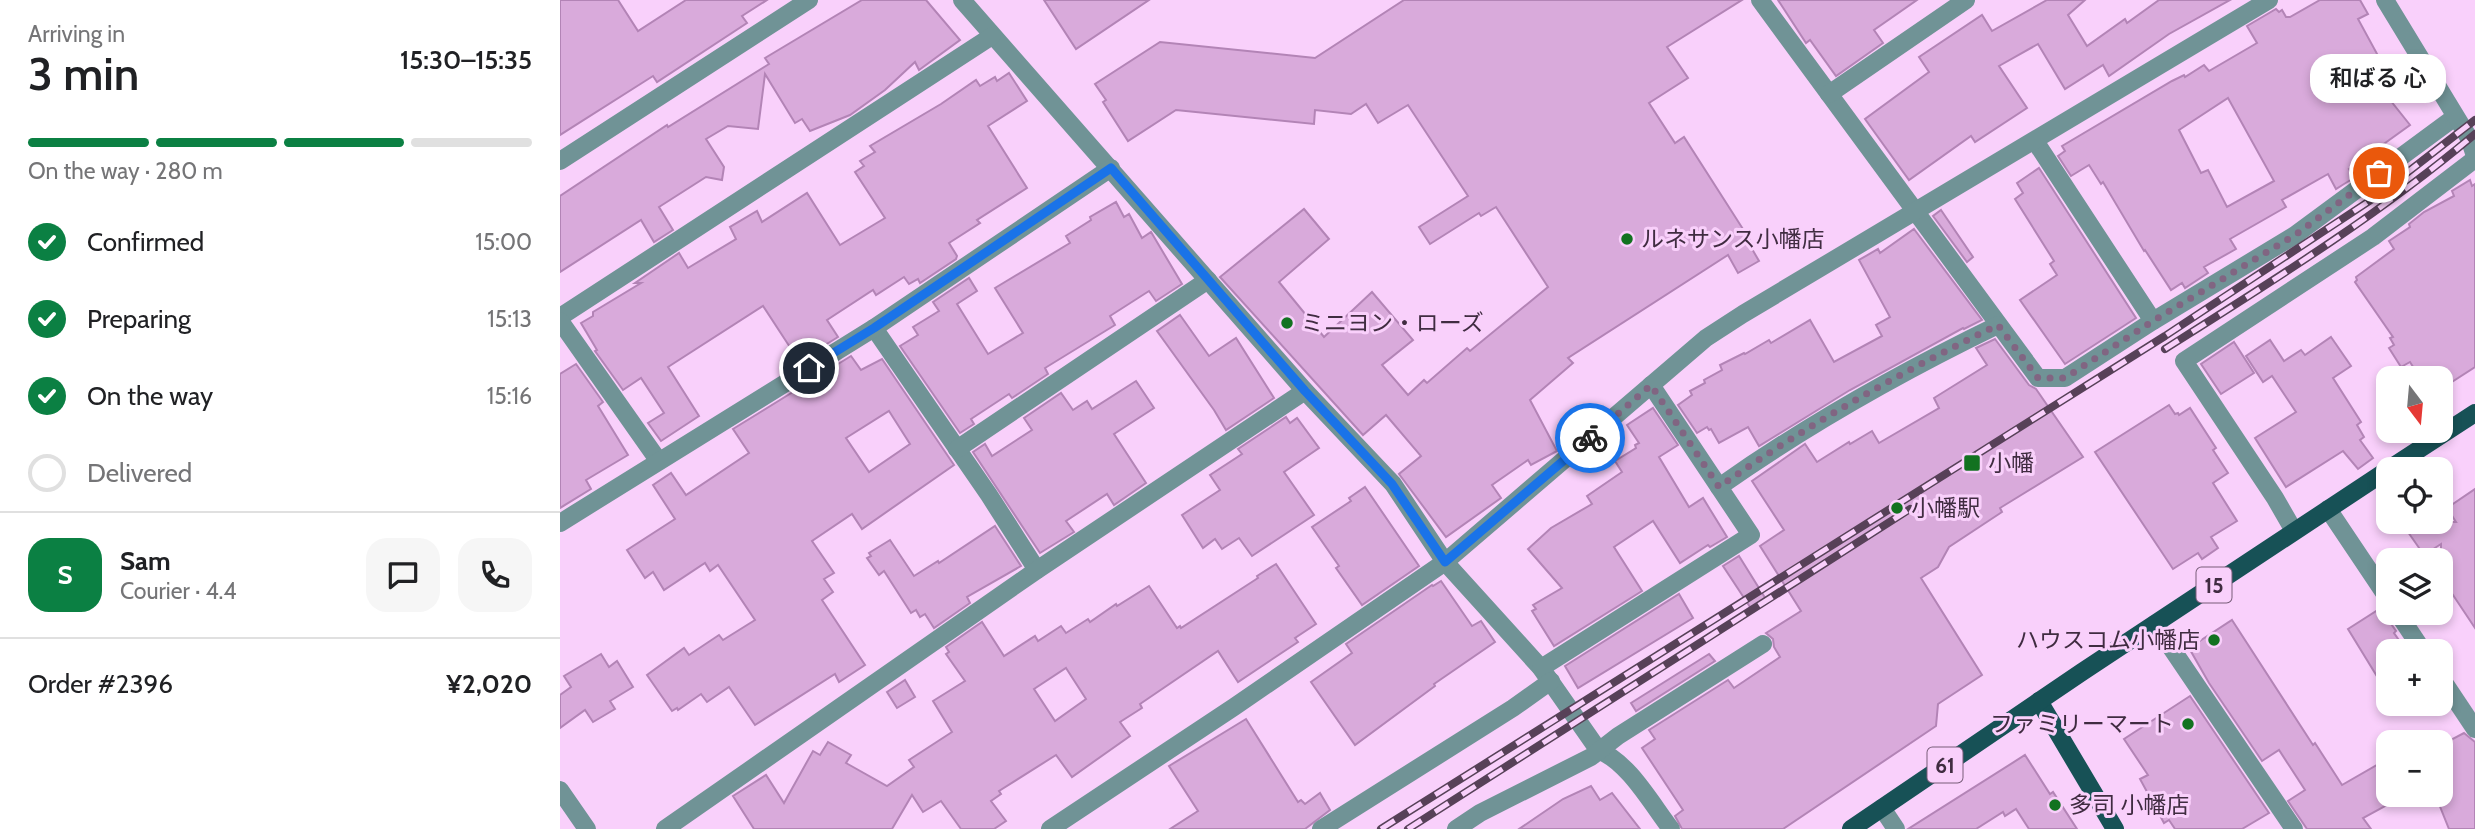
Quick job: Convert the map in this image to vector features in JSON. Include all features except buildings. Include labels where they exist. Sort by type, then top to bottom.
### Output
[{"type":"main road","name":"15","points":[[2407,457],[2475,413]]},
{"type":"main road","name":"15","points":[[2037,696],[2155,624],[2376,478]]},
{"type":"main road","name":"61","points":[[1851,829],[2037,696]]},
{"type":"main road","points":[[2037,696],[2115,829]]},
{"type":"street","points":[[560,161],[809,0]]},
{"type":"street","points":[[962,0],[1305,391],[1392,484],[1445,562],[1546,675],[1599,751],[1610,755],[1623,767],[1671,829]]},
{"type":"street","points":[[1760,0],[2038,378],[2065,378],[2295,235],[2455,117]]},
{"type":"street","points":[[1829,94],[1966,0]]},
{"type":"street","points":[[1050,829],[1445,562],[1706,338],[2269,0]]},
{"type":"street","points":[[2294,531],[2275,498],[2183,361],[2373,237],[2475,158],[2469,138],[2385,0]]},
{"type":"street","points":[[658,460],[560,319],[992,36]]},
{"type":"street","points":[[2035,141],[2153,321]]},
{"type":"street","points":[[560,523],[874,328],[1111,168]]},
{"type":"street","points":[[957,449],[1208,280]]},
{"type":"street","points":[[1719,487],[1762,457],[1870,391],[1998,325]]},
{"type":"street","points":[[874,328],[1037,570]]},
{"type":"street","points":[[1321,829],[1513,708],[1546,675],[1751,535],[1651,385]]},
{"type":"street","points":[[665,829],[1037,570],[1305,391]]},
{"type":"street","points":[[2328,509],[2376,581]]},
{"type":"street","points":[[2155,624],[2294,829]]},
{"type":"street","points":[[1456,829],[1480,813],[1599,751],[1763,645]]},
{"type":"street","points":[[2453,692],[2470,711],[2475,729]]},
{"type":"street","points":[[560,790],[587,829]]},
{"type":"street","points":[[1882,808],[1896,829]]},
{"type":"railway","points":[[1381,829],[2165,336],[2377,196],[2475,120]]},
{"type":"railway","points":[[2165,349],[2363,220],[2475,134]]},
{"type":"railway","points":[[1408,829],[1910,509]]},
{"type":"way so far","points":[[1590,438],[1651,385],[1719,487],[1762,457],[1870,391],[1998,325],[2038,378],[2065,378],[2295,235],[2379,173]]},
{"type":"place","name":"和ばる 心","points":[[2379,173]]},
{"type":"place","name":"ルネサンス小幡店","points":[[1627,239]]},
{"type":"place","name":"ミニヨン・ローズ","points":[[1287,323]]},
{"type":"place","name":"小幡","points":[[1972,463]]},
{"type":"place","name":"小幡駅","points":[[1897,508]]},
{"type":"place","name":"ハウスコム小幡店","points":[[2214,640]]},
{"type":"place","name":"ファミリーマート","points":[[2188,724]]},
{"type":"place","name":"多司 小幡店","points":[[2055,805]]},
{"type":"route","points":[[809,368],[874,328],[1111,168],[1305,391],[1392,484],[1445,562],[1590,438]]}]
